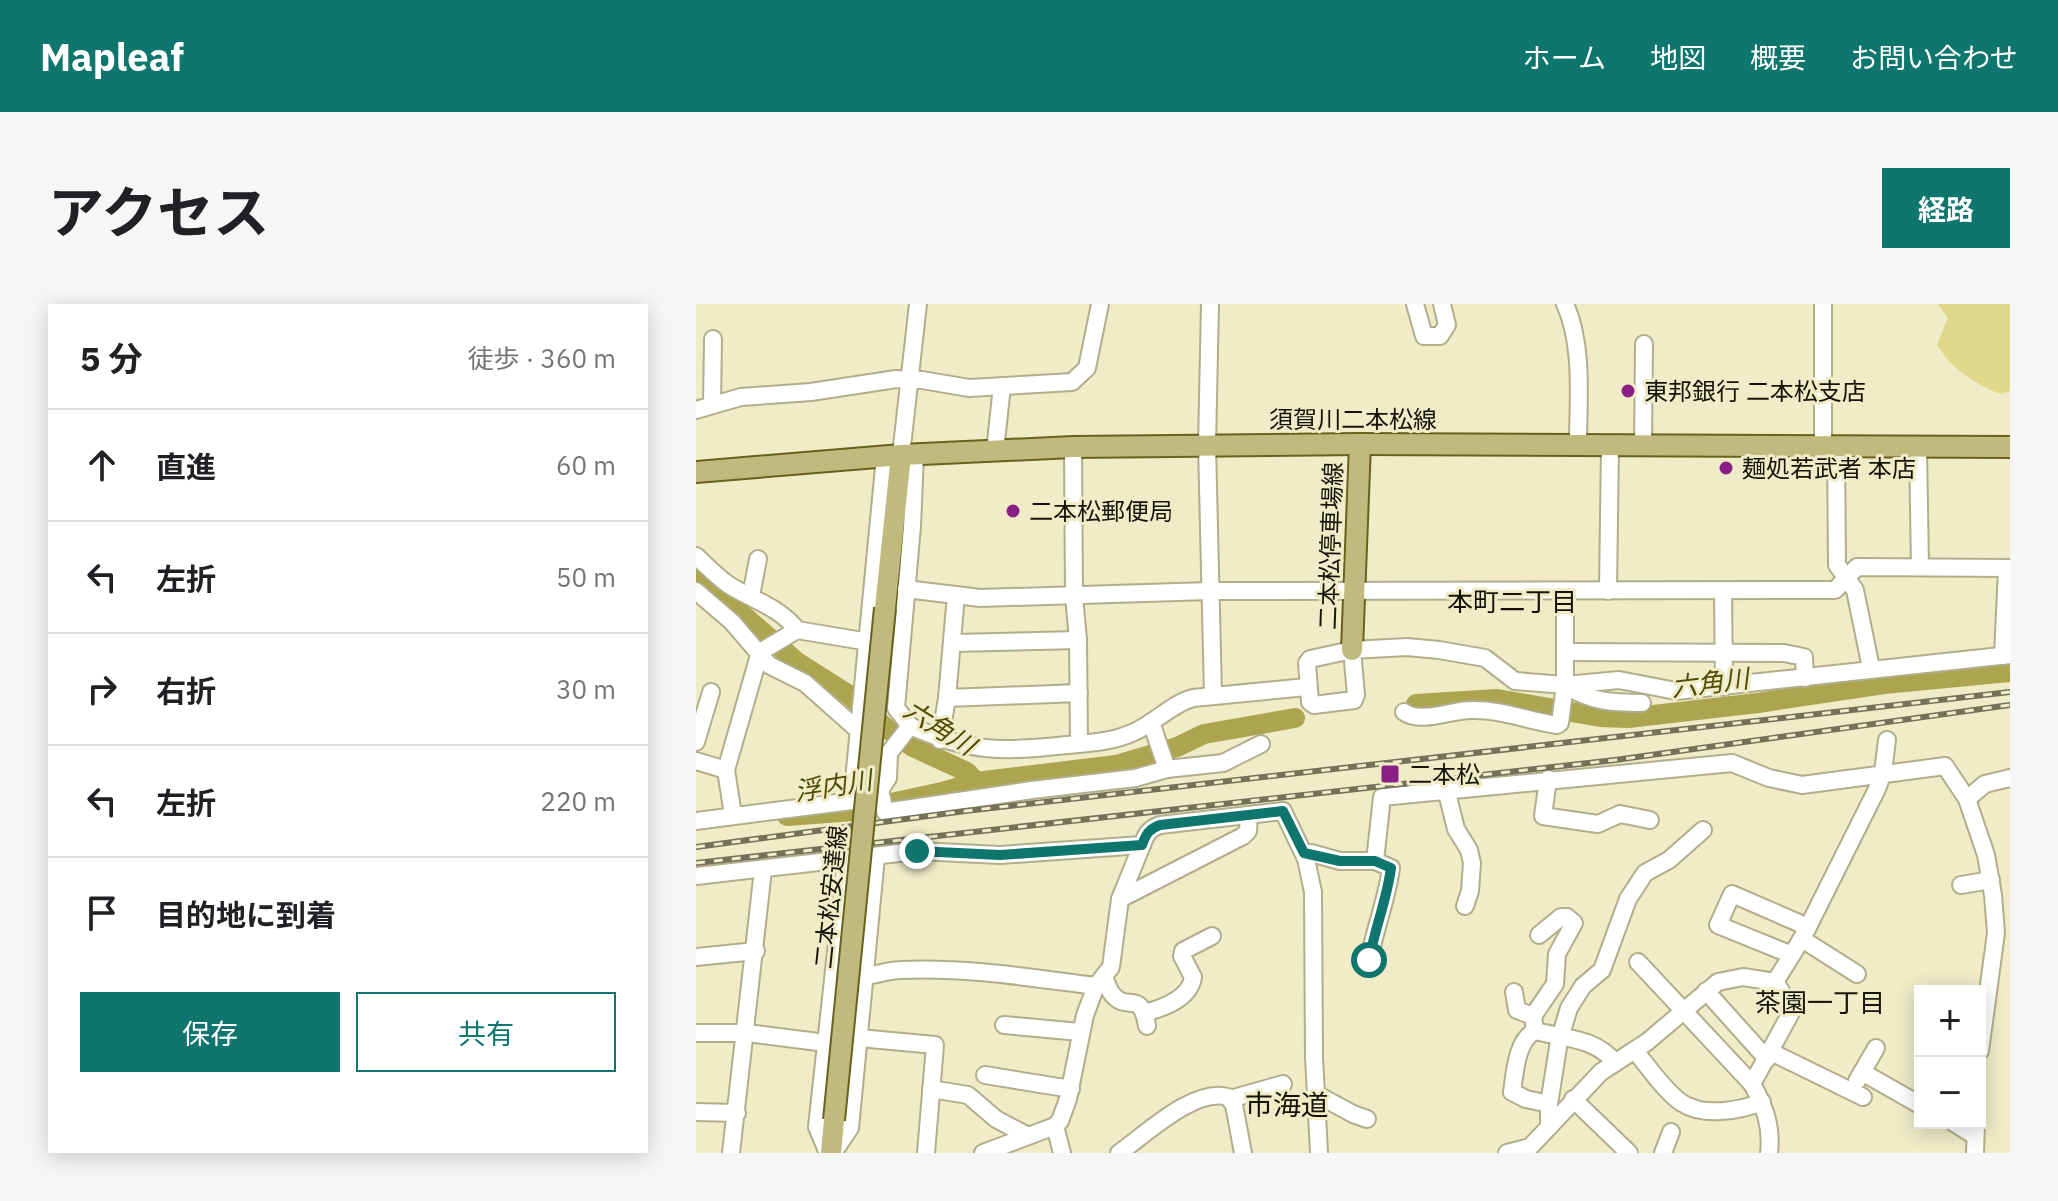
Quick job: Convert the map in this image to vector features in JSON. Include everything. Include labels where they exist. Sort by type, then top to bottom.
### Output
[{"type":"main road","name":"須賀川二本松線","points":[[696,472],[900,456],[1073,447],[1360,444],[2010,447]]},
{"type":"main road","name":"二本松停車場線","points":[[1352,650],[1360,444]]},
{"type":"main road","name":"二本松安達線","points":[[831,1153],[900,456]]},
{"type":"street","points":[[852,801],[863,680],[900,456],[918,304]]},
{"type":"street","points":[[713,339],[704,408],[757,395],[811,392],[859,383],[911,379],[969,388],[1072,382],[1087,368],[1100,304]]},
{"type":"street","points":[[1210,304],[1207,445],[1213,695]]},
{"type":"street","points":[[1415,304],[1421,332],[1433,338],[1440,336],[1447,325],[1442,304]]},
{"type":"street","points":[[1565,304],[1576,349],[1578,446]]},
{"type":"street","points":[[1827,305],[1830,447],[1837,565],[1855,590],[1871,668]]},
{"type":"street","points":[[1643,447],[1644,344]]},
{"type":"street","points":[[995,451],[1002,386]]},
{"type":"street","points":[[1608,591],[1610,446]]},
{"type":"street","points":[[1073,447],[1079,744]]},
{"type":"street","points":[[1918,447],[1920,567]]},
{"type":"street","points":[[900,456],[906,589],[896,708],[908,728],[940,740],[997,751],[1079,744],[1118,739],[1153,727],[1185,700],[1307,687]]},
{"type":"street","points":[[696,556],[721,579],[789,620],[793,632]]},
{"type":"street","points":[[751,596],[758,559]]},
{"type":"street","points":[[906,589],[980,598],[1210,591],[1835,590],[1857,567],[2009,568],[2006,655],[1676,691],[1619,680],[1565,685],[1511,680],[1493,662],[1474,655],[1407,647],[1352,650],[1310,659],[1305,667],[1310,702],[1314,705],[1354,700],[1352,650]]},
{"type":"street","points":[[696,591],[720,610],[769,665],[805,683],[858,726]]},
{"type":"street","points":[[1404,712],[1415,717],[1472,710],[1490,711],[1533,721],[1560,723],[1565,685],[1565,591]]},
{"type":"street","points":[[1723,591],[1724,687]]},
{"type":"street","points":[[940,740],[956,595]]},
{"type":"street","points":[[733,815],[726,770],[760,652],[793,632],[869,642]]},
{"type":"street","points":[[953,643],[1078,640]]},
{"type":"street","points":[[1565,652],[1784,653],[1804,657],[1805,678]]},
{"type":"street","points":[[1565,685],[1586,697],[1608,703],[1642,703]]},
{"type":"street","points":[[696,742],[711,692]]},
{"type":"street","points":[[947,698],[1079,693]]},
{"type":"street","points":[[1153,727],[1166,766]]},
{"type":"street","points":[[908,728],[889,753],[883,799],[885,812],[1135,778],[1166,766],[1223,763],[1261,744]]},
{"type":"street","points":[[1775,982],[1805,933],[1865,816],[1883,772],[1887,740]]},
{"type":"street","points":[[696,761],[726,770]]},
{"type":"street","points":[[1375,861],[1382,797],[1732,763],[1769,778],[1802,785],[1945,766],[1967,799],[1991,880],[1996,933],[1986,1007]]},
{"type":"street","points":[[1967,799],[1985,784],[2010,778]]},
{"type":"street","points":[[1548,779],[1543,816],[1598,824],[1620,814],[1650,820]]},
{"type":"street","points":[[1446,789],[1456,829],[1469,850],[1472,863],[1470,891],[1465,906]]},
{"type":"street","points":[[696,821],[883,799]]},
{"type":"street","points":[[983,1153],[1055,1126],[1060,1121],[1071,1089],[1080,1032],[1100,981],[1113,961],[1120,899],[1145,834],[1160,825],[1283,811],[1310,868],[1313,892],[1319,1153]]},
{"type":"street","points":[[1120,899],[1243,836],[1248,831],[1249,815]]},
{"type":"street","points":[[1549,1127],[1549,1104],[1560,1037],[1576,995],[1607,962],[1633,889],[1645,873],[1669,860],[1703,830]]},
{"type":"street","points":[[1963,837],[1983,847]]},
{"type":"street","points":[[696,876],[917,851],[1000,855],[1142,845]]},
{"type":"street","points":[[1304,853],[1340,861],[1375,861],[1391,868],[1387,898],[1376,923],[1369,960]]},
{"type":"street","points":[[846,860],[817,1127],[831,1153],[850,1128],[876,857]]},
{"type":"street","points":[[731,1153],[747,1033],[763,870]]},
{"type":"street","points":[[1961,885],[1991,880]]},
{"type":"street","points":[[1792,955],[1718,925],[1732,894],[1805,933],[1857,974]]},
{"type":"street","points":[[1539,935],[1561,917],[1567,917],[1574,923],[1557,954],[1555,984],[1522,1043],[1512,1092],[1549,1104]]},
{"type":"street","points":[[864,976],[898,970],[1100,981],[1121,1001],[1138,1003],[1146,1020],[1187,990],[1193,977],[1182,956],[1183,951],[1212,936]]},
{"type":"street","points":[[696,957],[756,951]]},
{"type":"street","points":[[1638,962],[1752,1084],[1769,1124],[1769,1153]]},
{"type":"street","points":[[1507,1153],[1533,1150],[1573,1099],[1589,1087],[1601,1072],[1635,1051],[1718,982],[1731,978],[1775,982],[1793,1009],[1752,1084]]},
{"type":"street","points":[[1706,991],[1769,1055],[1858,1094],[1862,1072],[1876,1048]]},
{"type":"street","points":[[1514,992],[1517,1010],[1534,1024],[1560,1037],[1594,1045],[1604,1050],[1615,1063]]},
{"type":"street","points":[[1004,1025],[1080,1032]]},
{"type":"street","points":[[696,1033],[747,1033],[826,1043]]},
{"type":"street","points":[[859,1038],[935,1045],[926,1153]]},
{"type":"street","points":[[1635,1051],[1680,1102],[1692,1107],[1732,1111],[1762,1102]]},
{"type":"street","points":[[1862,1072],[1914,1097]]},
{"type":"street","points":[[985,1075],[1071,1089]]},
{"type":"street","points":[[1119,1153],[1198,1099],[1219,1095],[1230,1099],[1283,1084]]},
{"type":"street","points":[[931,1089],[968,1095],[996,1119],[1026,1135]]},
{"type":"street","points":[[1316,1094],[1367,1119]]},
{"type":"street","points":[[1230,1099],[1234,1105],[1243,1153]]},
{"type":"street","points":[[1573,1099],[1629,1153]]},
{"type":"street","points":[[696,1112],[737,1113]]},
{"type":"street","points":[[1055,1126],[1062,1153]]},
{"type":"street","points":[[1663,1153],[1671,1132]]},
{"type":"shaded area","points":[[1938,304],[2010,304],[2010,391],[2000,394],[1981,385],[1943,354],[1937,345],[1948,318]]},
{"type":"waterway","name":"六角川","points":[[696,574],[797,662],[849,695],[913,747],[967,772],[976,782]]},
{"type":"waterway","name":"六角川","points":[[1416,704],[1497,699],[1600,717],[1628,718],[1884,684],[2010,672]]},
{"type":"waterway","name":"六角川","points":[[787,816],[854,811],[976,782],[1116,765],[1177,747],[1204,734],[1295,718]]},
{"type":"railway","points":[[696,847],[965,811],[2010,692]]},
{"type":"railway","points":[[696,863],[1615,760],[2010,705]]},
{"type":"place","name":"東邦銀行 二本松支店","points":[[1628,391]]},
{"type":"place","name":"麺処若武者 本店","points":[[1726,468]]},
{"type":"place","name":"二本松郵便局","points":[[1013,511]]},
{"type":"place","name":"二本松","points":[[1390,774]]},
{"type":"district","name":"本町二丁目","points":[[1512,601]]},
{"type":"district","name":"茶園一丁目","points":[[1820,1002]]},
{"type":"district","name":"市海道","points":[[1287,1104]]},
{"type":"route","points":[[917,851],[1000,855],[1142,845],[1145,834],[1160,825],[1283,811],[1304,853],[1357,863],[1375,861],[1391,868],[1387,898],[1376,923],[1369,960]]},
{"type":"water label","name":"浮内川","points":[[833,785]]}]
